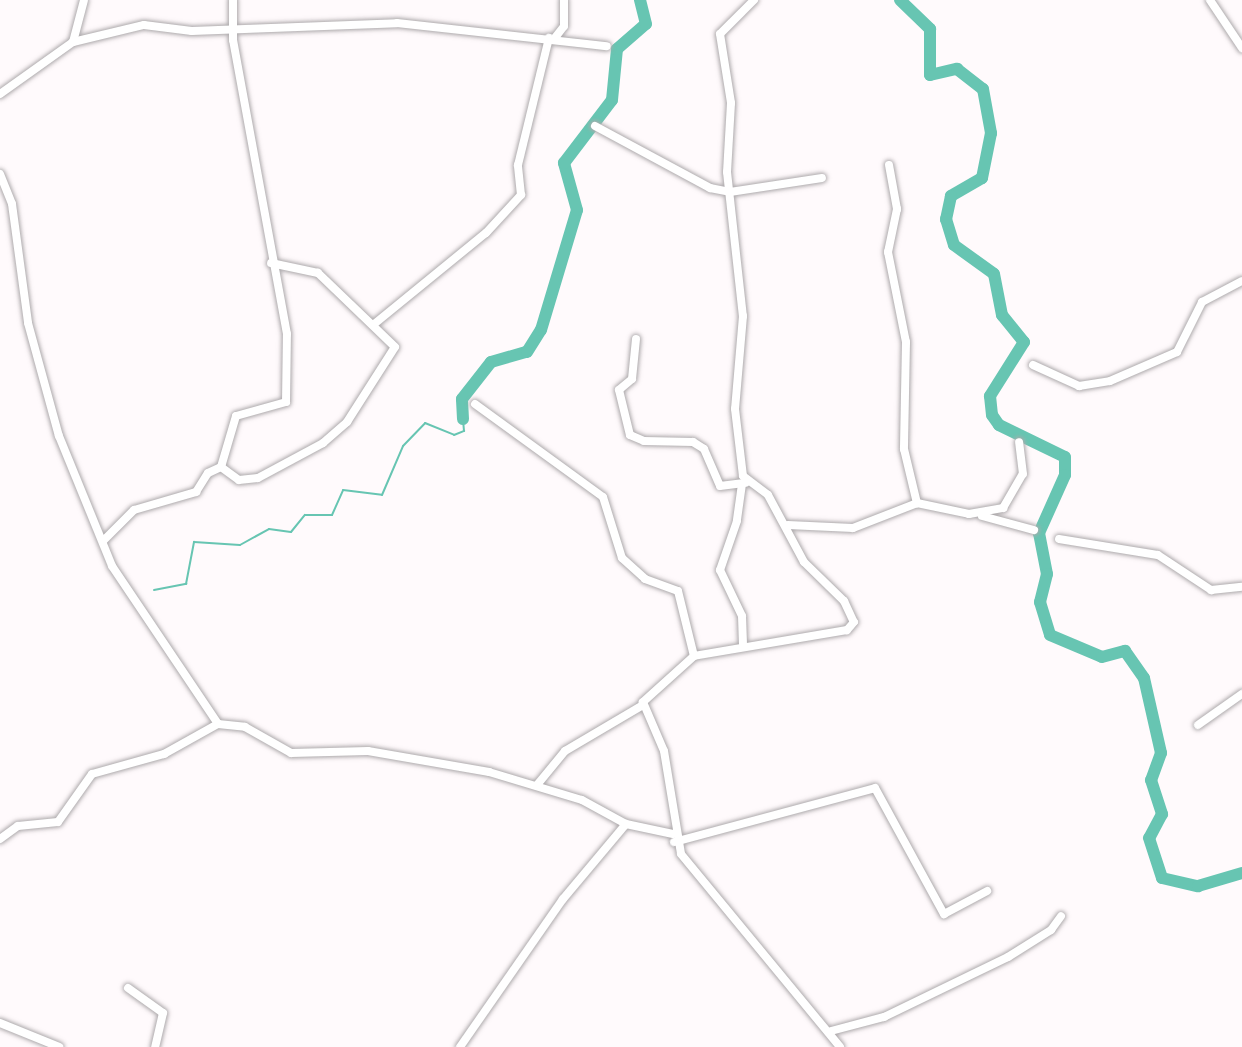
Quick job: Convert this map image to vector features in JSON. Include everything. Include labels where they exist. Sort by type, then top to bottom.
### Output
[{"type":"street","points":[[73,42],[84,0]]},
{"type":"street","points":[[103,541],[134,510],[193,495],[221,467],[232,419],[286,402],[287,334],[271,263],[233,40],[233,0]]},
{"type":"street","points":[[373,325],[486,233],[521,195],[518,165],[551,38],[564,26],[564,0]]},
{"type":"street","points":[[743,646],[742,616],[720,570],[737,522],[744,484],[735,409],[743,316],[730,192],[731,103],[720,34],[754,0]]},
{"type":"street","points":[[1210,0],[1242,48]]},
{"type":"street","points":[[0,94],[73,42],[144,25],[220,29],[397,23],[551,38],[579,47],[607,46]]},
{"type":"street","points":[[220,29],[233,40]]},
{"type":"street","points":[[595,126],[690,179],[730,192],[821,178]]},
{"type":"street","points":[[889,165],[897,194],[890,270],[906,342],[904,449],[918,503]]},
{"type":"street","points":[[0,174],[12,204],[18,272],[53,419],[123,584],[218,724]]},
{"type":"street","points":[[221,467],[239,480],[258,478],[335,435],[391,358],[394,343],[318,273],[271,263]]},
{"type":"street","points":[[1033,365],[1079,386],[1118,378],[1177,352],[1202,302],[1242,281]]},
{"type":"street","points":[[537,785],[565,751],[643,705],[694,656],[847,630],[854,622],[844,601],[804,562],[788,525],[768,495],[744,484],[720,486],[704,449],[693,442],[644,441],[630,435],[619,390],[632,379],[636,339]]},
{"type":"street","points":[[475,404],[603,497],[622,558],[645,579],[678,591],[694,656]]},
{"type":"street","points":[[969,514],[1003,508],[1012,499],[1025,466],[1019,442]]},
{"type":"street","points":[[788,525],[853,528],[918,503],[1034,530]]},
{"type":"street","points":[[1059,539],[1158,555],[1211,590],[1242,587]]},
{"type":"street","points":[[1198,725],[1242,694]]},
{"type":"street","points":[[643,705],[668,769],[673,838],[831,1031],[840,1047]]},
{"type":"street","points":[[0,839],[18,826],[58,822],[92,774],[164,754],[218,724],[245,727],[291,753],[385,753],[537,785],[626,824],[673,838],[876,788],[944,914],[988,891]]},
{"type":"street","points":[[460,1047],[563,899],[626,824]]},
{"type":"street","points":[[831,1031],[884,1017],[1008,957],[1051,930],[1061,916]]},
{"type":"street","points":[[128,988],[163,1013],[155,1047]]},
{"type":"street","points":[[0,1023],[59,1047]]},
{"type":"waterway","points":[[463,419],[462,399],[491,362],[527,352],[541,330],[577,210],[564,163],[612,100],[617,49],[646,24],[640,0]]},
{"type":"waterway","points":[[900,0],[930,29],[930,75],[957,69],[983,89],[991,133],[982,178],[951,196],[946,219],[954,245],[994,274],[1002,315],[1024,342],[990,396],[992,415],[999,425],[1065,457],[1065,475],[1039,533],[1047,574],[1040,602],[1050,635],[1102,657],[1125,651],[1144,678],[1161,753],[1151,780],[1162,814],[1149,838],[1162,878],[1198,886],[1242,873]]},
{"type":"waterway","points":[[154,590],[186,584],[194,542],[240,545],[269,529],[291,532],[305,515],[332,515],[343,490],[382,495],[403,446],[425,423],[454,435],[464,431],[463,419]]}]
